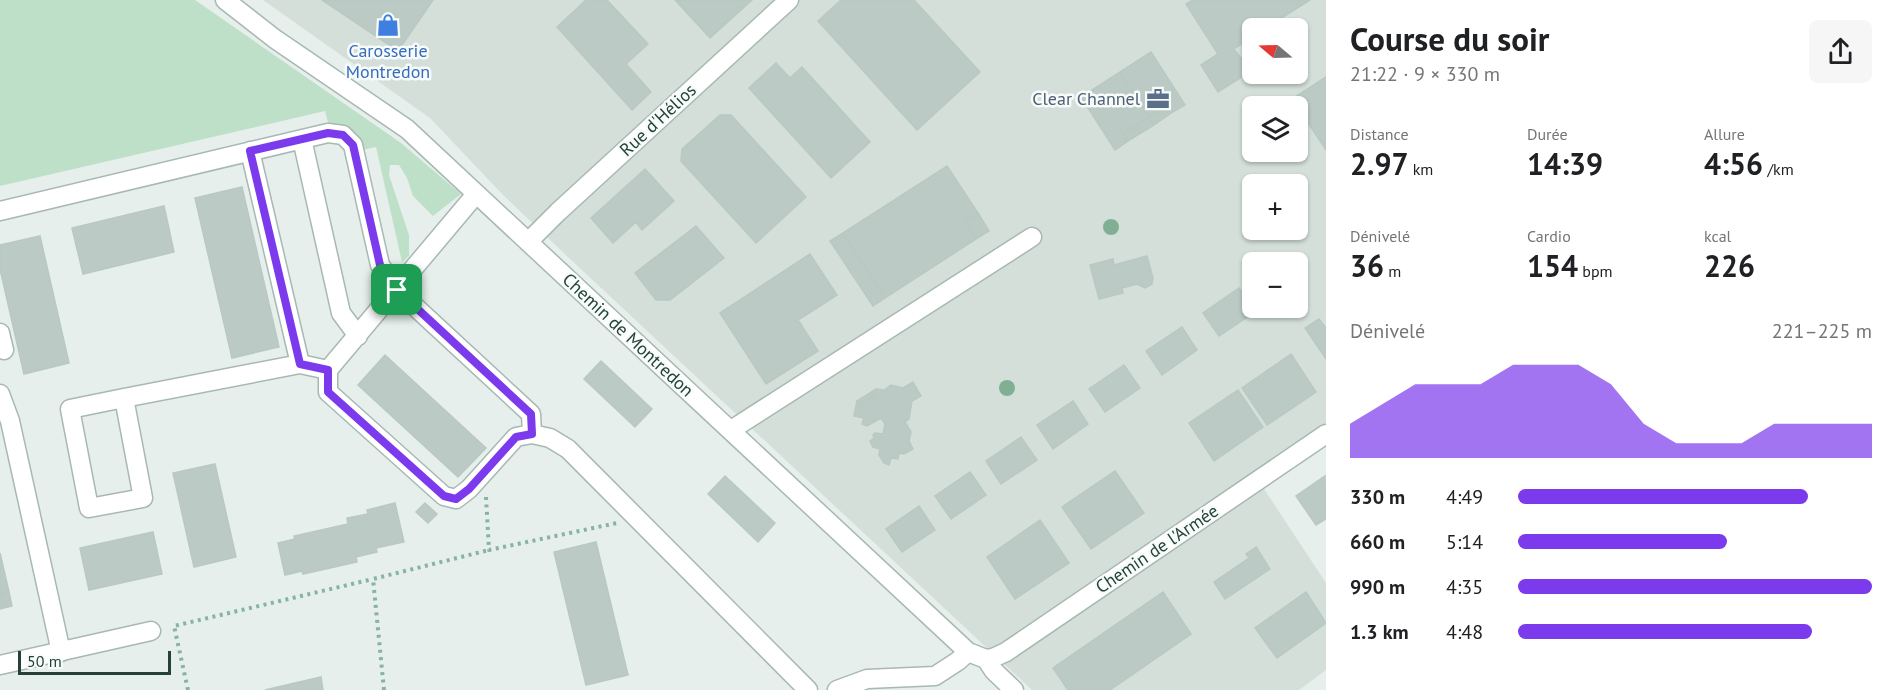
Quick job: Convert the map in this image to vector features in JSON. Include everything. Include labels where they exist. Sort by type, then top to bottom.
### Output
[{"type":"street","name":"Chemin de Montredon","points":[[225,0],[275,39],[407,129],[968,651],[986,659],[994,671],[1014,690]]},
{"type":"street","name":"Rue d'Hélios","points":[[528,242],[789,0]]},
{"type":"street","points":[[0,211],[328,133],[343,135],[353,145],[380,265],[397,290],[531,414],[532,434]]},
{"type":"street","points":[[302,139],[341,313],[358,336]]},
{"type":"street","points":[[250,151],[300,364]]},
{"type":"street","points":[[477,195],[328,370],[328,392],[444,496],[456,499],[469,489],[516,437],[532,434],[550,438],[568,449],[808,690]]},
{"type":"street","points":[[731,430],[1032,237]]},
{"type":"street","points":[[124,398],[142,498],[89,508],[70,409],[124,398],[300,364],[328,370]]},
{"type":"street","points":[[0,394],[10,421],[61,651]]},
{"type":"street","name":"Chemin de l'Armée","points":[[986,659],[1006,652],[1326,434]]},
{"type":"street","points":[[0,665],[151,631]]},
{"type":"street","points":[[837,690],[867,680],[935,676],[958,661],[968,651]]},
{"type":"path","points":[[484,472],[489,550]]},
{"type":"path","points":[[188,690],[174,626],[489,550],[638,519]]},
{"type":"path","points":[[373,579],[384,690]]},
{"type":"shaded area","points":[[263,0],[1326,0],[1326,446],[1264,489],[1326,583],[1326,670],[1299,690],[1032,690],[504,196],[430,118]]},
{"type":"green space","points":[[0,0],[195,0],[401,143],[461,194],[433,216],[413,196],[407,178],[399,165],[390,165],[389,175],[409,235],[409,256],[402,262],[376,147],[362,150],[359,140],[347,128],[329,126],[325,111],[0,186]]},
{"type":"building","name":"Carosserie Montredon","points":[[322,0],[433,0],[398,51]]},
{"type":"building","points":[[586,0],[607,0],[648,44],[626,64],[651,92],[632,110],[557,27]]},
{"type":"building","points":[[675,0],[752,0],[710,38]]},
{"type":"building","points":[[841,0],[914,0],[980,72],[917,130],[818,21]]},
{"type":"building","points":[[1193,0],[1310,0],[1282,18],[1242,18],[1242,44],[1234,49],[1242,59],[1242,77],[1218,92],[1201,65],[1218,54],[1186,4]]},
{"type":"building","points":[[1151,52],[1185,105],[1171,113],[1166,106],[1149,117],[1120,72]]},
{"type":"building","points":[[776,63],[790,78],[802,67],[870,142],[831,178],[749,88]]},
{"type":"building","points":[[1120,72],[1149,117],[1123,134],[1128,141],[1115,150],[1081,97]]},
{"type":"building","points":[[1326,77],[1326,150],[1308,123],[1308,96],[1297,96]]},
{"type":"building","points":[[1166,106],[1171,113],[1154,125],[1149,117]]},
{"type":"building","points":[[720,115],[731,115],[806,197],[756,243],[681,161],[682,149]]},
{"type":"building","points":[[1149,117],[1154,125],[1128,141],[1123,134]]},
{"type":"building","points":[[947,166],[978,213],[965,222],[976,239],[885,298],[843,233]]},
{"type":"building","points":[[645,169],[674,201],[642,230],[636,222],[613,243],[591,218]]},
{"type":"building","points":[[242,187],[279,347],[232,358],[195,198]]},
{"type":"building","points":[[164,206],[174,252],[83,274],[72,228]]},
{"type":"building","points":[[978,213],[989,231],[976,239],[965,222]]},
{"type":"building","points":[[696,226],[724,258],[670,300],[656,300],[635,273]]},
{"type":"building","points":[[843,233],[885,298],[873,306],[830,241]]},
{"type":"building","points":[[40,236],[69,363],[24,374],[0,269],[0,245]]},
{"type":"building","points":[[810,254],[837,295],[798,320],[818,351],[766,384],[720,313]]},
{"type":"building","points":[[1147,256],[1153,278],[1152,284],[1145,288],[1137,284],[1122,288],[1123,293],[1099,299],[1090,265],[1113,259],[1114,265]]},
{"type":"building","points":[[1239,288],[1242,292],[1242,318],[1246,318],[1219,336],[1203,313]]},
{"type":"building","points":[[1319,319],[1326,328],[1326,359],[1305,328]]},
{"type":"building","points":[[1182,327],[1197,350],[1162,375],[1146,351]]},
{"type":"building","points":[[1291,354],[1316,392],[1267,425],[1242,388]]},
{"type":"building","points":[[385,355],[486,448],[458,477],[358,385]]},
{"type":"building","points":[[601,361],[652,409],[635,427],[584,379]]},
{"type":"building","points":[[1124,365],[1140,388],[1105,412],[1089,389]]},
{"type":"building","points":[[913,382],[921,396],[912,401],[909,419],[905,422],[911,432],[909,441],[913,449],[904,454],[899,453],[898,459],[891,458],[889,465],[884,463],[879,455],[880,449],[873,447],[870,441],[874,438],[875,433],[883,434],[885,424],[881,418],[867,426],[862,424],[864,418],[854,416],[857,401],[863,402],[875,396],[876,389],[884,390],[891,385],[903,388]]},
{"type":"building","points":[[876,389],[875,396],[863,402],[857,401]]},
{"type":"building","points":[[1238,390],[1263,427],[1214,461],[1189,423]]},
{"type":"building","points":[[1073,401],[1088,424],[1053,449],[1037,425]]},
{"type":"building","points":[[1021,437],[1037,460],[1001,484],[986,461]]},
{"type":"building","points":[[215,464],[236,557],[194,567],[173,473]]},
{"type":"building","points":[[1115,471],[1144,513],[1091,549],[1062,507]]},
{"type":"building","points":[[970,472],[986,495],[951,519],[935,496]]},
{"type":"building","points":[[725,476],[775,523],[758,542],[708,494]]},
{"type":"building","points":[[1325,476],[1326,519],[1316,525],[1296,496]]},
{"type":"building","points":[[395,503],[404,542],[376,548],[377,552],[356,557],[357,562],[303,574],[302,571],[285,575],[278,543],[295,539],[294,536],[348,524],[347,518],[368,514],[367,510]]},
{"type":"building","points":[[425,503],[437,514],[428,523],[416,512]]},
{"type":"building","points":[[919,506],[935,530],[902,552],[886,529]]},
{"type":"building","points":[[1040,520],[1069,563],[1015,599],[987,557]]},
{"type":"building","points":[[153,532],[162,574],[89,590],[80,548]]},
{"type":"building","points":[[596,542],[628,675],[586,685],[554,552]]},
{"type":"building","points":[[1256,547],[1270,569],[1225,599],[1214,582],[1249,558],[1246,554]]},
{"type":"building","points":[[0,553],[9,592],[0,594]]},
{"type":"building","points":[[9,592],[12,606],[0,609],[0,594]]},
{"type":"building","points":[[1163,592],[1191,634],[1110,690],[1068,690],[1053,668]]},
{"type":"building","points":[[1306,592],[1326,623],[1277,658],[1255,628]]},
{"type":"building","points":[[321,677],[323,690],[265,690]]},
{"type":"place","name":"Carosserie Montredon","points":[[388,25]]},
{"type":"place","name":"Clear Channel","points":[[1158,99]]},
{"type":"route","points":[[328,133],[343,135],[353,145],[380,265],[397,290],[531,414],[532,434],[516,437],[469,489],[456,499],[444,496],[328,392],[328,370],[300,364],[250,151],[328,133]]}]
